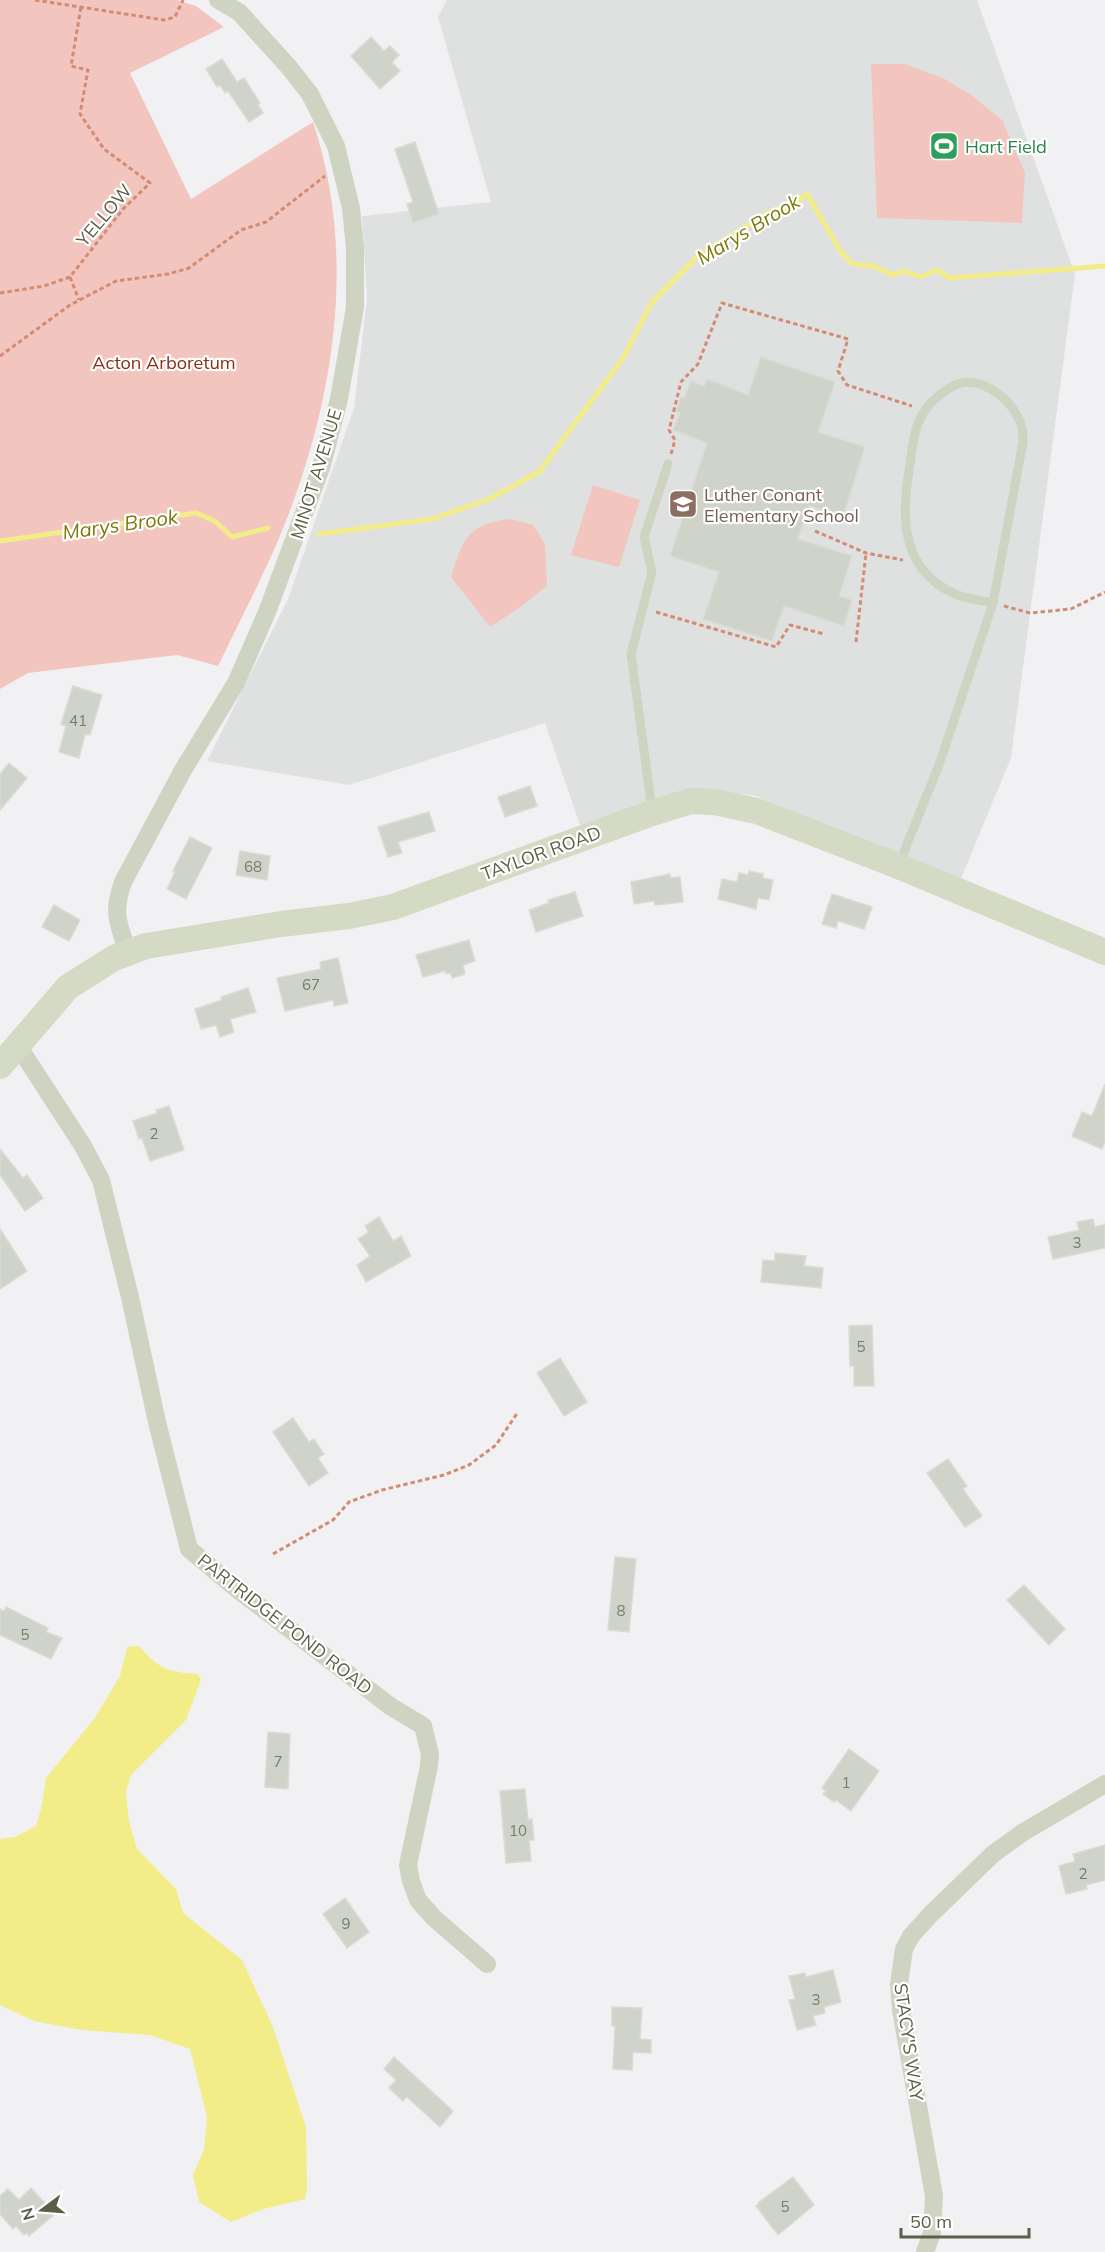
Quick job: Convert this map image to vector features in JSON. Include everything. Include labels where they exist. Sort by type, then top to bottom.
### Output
[{"type":"street","name":"MINOT AVENUE","points":[[128,952],[117,921],[116,902],[123,882],[183,770],[236,683],[267,612],[322,465],[339,399],[355,307],[355,248],[351,208],[336,146],[310,94],[239,12],[218,0]]},
{"type":"street","name":"TAYLOR ROAD","points":[[0,1066],[68,987],[114,958],[128,952],[146,946],[281,924],[349,916],[393,907],[691,801],[735,805],[757,811],[898,866],[1105,952]]},
{"type":"street","name":"PARTRIDGE POND ROAD","points":[[17,1044],[82,1146],[100,1180],[189,1549],[237,1589],[390,1706],[423,1726],[430,1754],[408,1865],[411,1881],[418,1900],[434,1918],[487,1964]]},
{"type":"street","name":"STACY'S WAY","points":[[925,2252],[932,2233],[934,2196],[902,2018],[899,1984],[904,1949],[911,1936],[931,1914],[993,1854],[1022,1833],[1105,1784]]},
{"type":"lane","points":[[898,866],[939,765],[993,603],[1023,442],[1021,424],[1002,395],[985,386],[966,382],[939,395],[925,410],[915,436],[907,481],[904,522],[907,542],[917,562],[933,579],[953,593],[993,603]]},
{"type":"lane","points":[[652,813],[631,654],[651,572],[644,537],[668,464]]},
{"type":"path","points":[[34,0],[164,20],[175,17],[183,0]]},
{"type":"path","name":"YELLOW","points":[[70,277],[123,209],[150,183],[104,149],[80,114],[88,70],[71,66],[81,7]]},
{"type":"path","points":[[0,356],[79,300],[116,281],[168,274],[189,268],[242,230],[266,222],[341,164]]},
{"type":"path","points":[[0,293],[44,286],[70,277],[79,300]]},
{"type":"path","points":[[668,464],[675,440],[669,430],[681,382],[698,364],[722,303],[848,339],[838,371],[847,385],[925,410]]},
{"type":"path","points":[[815,531],[866,553],[917,562]]},
{"type":"path","points":[[856,642],[866,553]]},
{"type":"path","points":[[993,603],[1030,613],[1071,609],[1105,592]]},
{"type":"path","points":[[642,608],[776,646],[790,625],[824,634]]},
{"type":"path","points":[[273,1554],[333,1520],[349,1503],[382,1490],[444,1475],[469,1465],[496,1445],[518,1412]]},
{"type":"shaded area","name":"Luther Conant Elementary School","points":[[447,0],[977,0],[1075,274],[1011,758],[960,881],[756,796],[725,792],[580,825],[545,723],[349,785],[207,761],[288,599],[354,408],[367,298],[362,216],[491,202],[438,17]]},
{"type":"shaded area","points":[[139,1646],[152,1660],[164,1668],[198,1674],[201,1680],[186,1720],[131,1775],[126,1792],[129,1821],[137,1849],[176,1889],[183,1913],[242,1960],[273,2027],[306,2127],[307,2190],[305,2199],[263,2209],[231,2222],[199,2202],[193,2175],[204,2150],[207,2117],[190,2049],[150,2035],[81,2030],[34,2021],[0,2005],[0,1839],[15,1837],[36,1826],[46,1778],[94,1719],[120,1676],[127,1647]]},
{"type":"green space","name":"Acton Arboretum","points":[[0,0],[177,0],[196,6],[224,27],[130,73],[191,199],[313,122],[327,174],[335,227],[337,281],[333,335],[325,388],[313,441],[297,493],[277,543],[218,666],[177,655],[28,673],[0,689]]},
{"type":"green space","name":"Hart Field","points":[[871,64],[905,64],[943,78],[970,94],[1002,120],[1025,172],[1022,223],[877,218]]},
{"type":"green space","points":[[593,485],[640,500],[619,567],[571,555]]},
{"type":"green space","points":[[511,519],[533,525],[545,544],[547,586],[490,627],[451,577],[459,552],[469,535],[485,524]]},
{"type":"building","points":[[371,37],[384,51],[390,46],[399,55],[392,62],[400,71],[380,89],[351,56]]},
{"type":"building","points":[[222,59],[237,82],[244,78],[260,103],[258,105],[263,113],[249,122],[228,91],[225,93],[220,85],[217,87],[206,69]]},
{"type":"building","points":[[415,142],[439,214],[413,223],[407,204],[413,202],[395,149]]},
{"type":"building","points":[[761,357],[835,382],[818,432],[865,447],[843,517],[809,506],[798,539],[852,556],[839,596],[852,600],[844,626],[784,606],[772,641],[703,619],[719,572],[670,556],[707,443],[673,430],[680,413],[676,411],[681,397],[684,398],[691,381],[704,386],[707,379],[748,395]]},
{"type":"building","points":[[73,686],[102,695],[90,735],[85,734],[79,758],[59,752],[66,726],[61,724]]},
{"type":"building","points":[[9,763],[27,778],[0,810],[0,774]]},
{"type":"building","points":[[530,786],[537,806],[505,817],[498,797]]},
{"type":"building","points":[[429,812],[435,831],[398,842],[402,853],[388,857],[378,827]]},
{"type":"building","points":[[190,837],[212,848],[186,899],[167,889]]},
{"type":"building","points":[[240,851],[270,856],[267,880],[236,875]]},
{"type":"building","points":[[749,871],[763,874],[763,878],[773,880],[769,900],[758,898],[756,909],[718,899],[722,879],[737,882],[739,873],[748,875]]},
{"type":"building","points":[[670,874],[670,878],[680,877],[683,902],[655,905],[654,901],[634,904],[631,882]]},
{"type":"building","points":[[575,892],[583,916],[536,932],[529,910],[549,903],[548,900]]},
{"type":"building","points":[[832,894],[872,907],[864,929],[838,921],[836,928],[822,924]]},
{"type":"building","points":[[54,905],[80,920],[69,941],[42,927]]},
{"type":"building","points":[[469,940],[475,961],[463,965],[465,974],[452,978],[451,973],[446,974],[445,971],[423,977],[416,955]]},
{"type":"building","points":[[338,958],[348,1003],[334,1006],[333,1000],[285,1011],[277,978],[321,969],[320,962]]},
{"type":"building","points":[[248,988],[256,1012],[230,1019],[234,1032],[220,1037],[216,1025],[201,1029],[195,1009]]},
{"type":"building","points":[[1105,1084],[1105,1141],[1102,1149],[1072,1136],[1082,1112],[1092,1116]]},
{"type":"building","points":[[169,1106],[184,1150],[150,1161],[133,1121],[157,1113],[156,1110]]},
{"type":"building","points":[[0,1149],[23,1178],[27,1175],[43,1198],[25,1211],[0,1175]]},
{"type":"building","points":[[379,1217],[393,1241],[401,1236],[411,1256],[366,1282],[357,1265],[370,1256],[358,1239],[369,1232],[365,1226]]},
{"type":"building","points":[[1093,1219],[1095,1227],[1105,1224],[1105,1248],[1053,1259],[1048,1237],[1079,1230],[1077,1222]]},
{"type":"building","points":[[0,1229],[27,1271],[0,1289]]},
{"type":"building","points":[[775,1253],[806,1256],[804,1266],[823,1268],[821,1288],[761,1282],[763,1260],[775,1261]]},
{"type":"building","points":[[872,1325],[874,1386],[854,1386],[854,1366],[850,1366],[849,1326]]},
{"type":"building","points":[[560,1358],[587,1402],[564,1416],[537,1373]]},
{"type":"building","points":[[293,1418],[309,1442],[314,1439],[324,1454],[318,1458],[328,1473],[309,1486],[273,1432]]},
{"type":"building","points":[[948,1459],[967,1486],[963,1489],[982,1516],[965,1527],[927,1473]]},
{"type":"building","points":[[615,1557],[636,1559],[629,1632],[608,1630]]},
{"type":"building","points":[[1024,1585],[1065,1629],[1049,1645],[1007,1600]]},
{"type":"building","points":[[6,1607],[48,1628],[46,1632],[62,1638],[51,1659],[0,1635],[0,1609],[4,1611]]},
{"type":"building","points":[[268,1732],[290,1734],[288,1789],[265,1787]]},
{"type":"building","points":[[849,1749],[879,1771],[851,1811],[823,1794],[826,1791],[822,1788]]},
{"type":"building","points":[[525,1789],[528,1820],[532,1819],[534,1840],[529,1840],[531,1861],[506,1863],[500,1791]]},
{"type":"building","points":[[1105,1845],[1105,1880],[1086,1885],[1087,1889],[1066,1894],[1059,1866],[1075,1861],[1073,1854]]},
{"type":"building","points":[[345,1898],[369,1932],[347,1948],[323,1914]]},
{"type":"building","points":[[833,1970],[841,2002],[824,2007],[825,2013],[813,2016],[816,2025],[797,2030],[789,2000],[795,1999],[789,1976],[805,1973],[806,1977]]},
{"type":"building","points":[[612,2007],[642,2008],[640,2039],[651,2040],[651,2053],[633,2052],[632,2070],[613,2069],[615,2026],[612,2026]]},
{"type":"building","points":[[394,2057],[453,2111],[440,2127],[407,2097],[403,2101],[389,2088],[396,2080],[384,2069]]},
{"type":"building","points":[[793,2177],[814,2205],[778,2235],[756,2206]]},
{"type":"building","points":[[31,2188],[55,2214],[29,2236],[27,2233],[24,2235],[16,2226],[13,2229],[0,2214],[0,2196],[8,2189],[19,2200]]},
{"type":"waterway","name":"Marys Brook","points":[[319,534],[432,519],[489,499],[539,472],[623,358],[652,302],[698,256],[771,211],[790,207],[807,194],[841,252],[853,264],[873,266],[893,275],[905,271],[921,277],[936,270],[950,278],[1105,266]]},
{"type":"waterway","name":"Marys Brook","points":[[0,541],[196,513],[215,521],[232,537],[268,528]]},
{"type":"place","name":"Hart Field","points":[[944,146]]},
{"type":"place","name":"Luther Conant Elementary School","points":[[683,504]]}]
